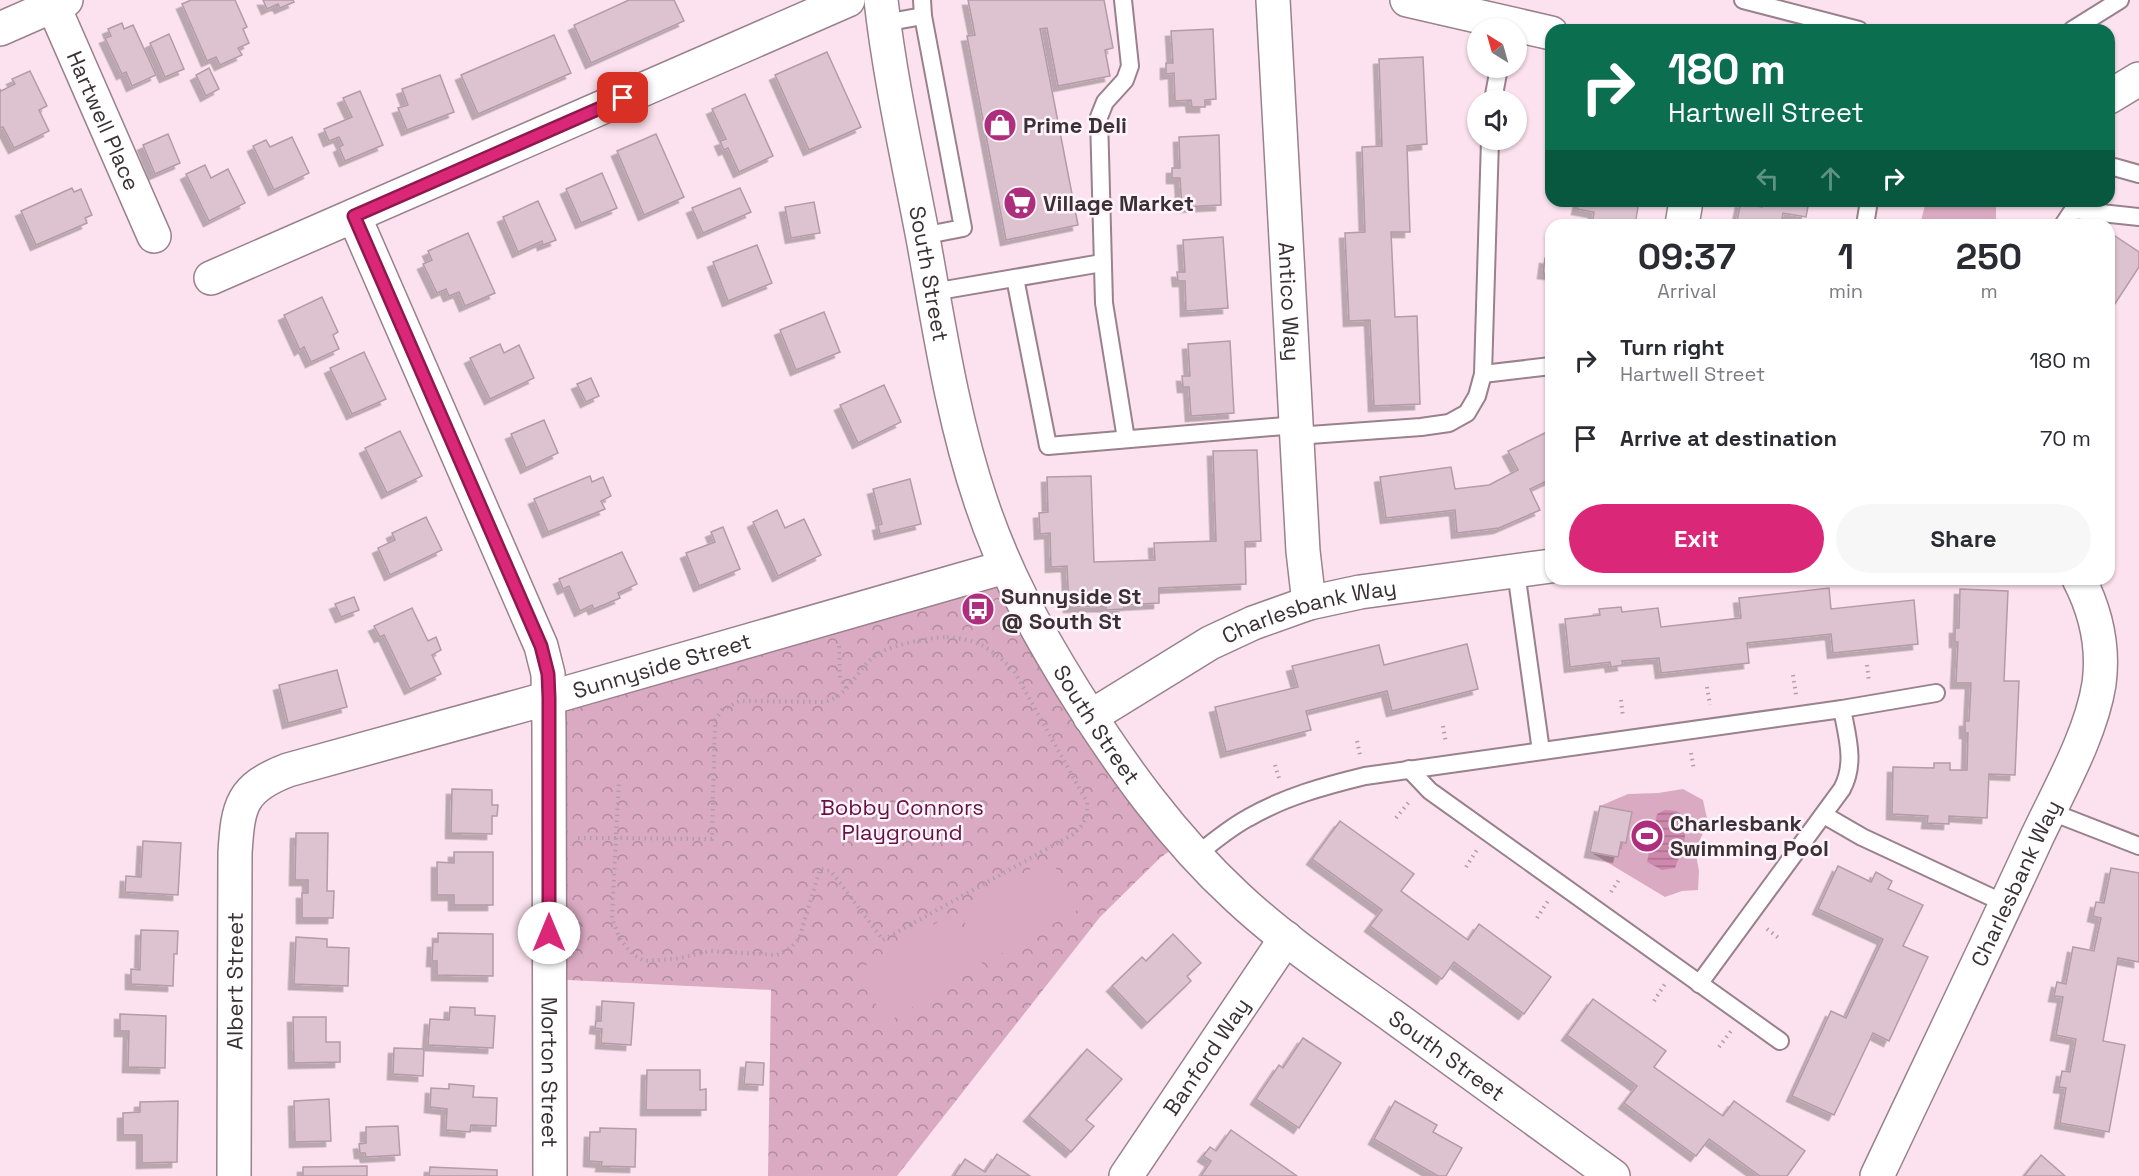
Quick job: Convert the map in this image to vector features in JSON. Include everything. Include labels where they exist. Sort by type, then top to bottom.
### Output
[{"type":"street","points":[[211,278],[848,0]]},
{"type":"street","name":"Antico Way","points":[[1273,0],[1303,551],[1309,603]]},
{"type":"street","points":[[1407,0],[1494,17],[1545,31]]},
{"type":"street","points":[[0,29],[59,3]]},
{"type":"street","name":"Hartwell Place","points":[[59,3],[154,236]]},
{"type":"street","name":"South Street","points":[[882,12],[887,53],[922,236],[968,461],[1005,567],[1032,620],[1090,717],[1149,801],[1195,856],[1238,898],[1286,938],[1613,1176]]},
{"type":"street","points":[[2115,93],[2139,79]]},
{"type":"street","name":"Morton Street","points":[[354,216],[541,646],[548,674],[550,1176]]},
{"type":"street","name":"Sunnyside Street","points":[[253,789],[262,782],[288,770],[549,698],[1005,567]]},
{"type":"street","name":"Charlesbank Way","points":[[1090,717],[1210,643],[1253,623],[1309,603],[1360,592],[1545,567]]},
{"type":"street","name":"Charlesbank Way","points":[[1877,1176],[2006,904],[2075,755],[2092,712],[2099,684],[2099,633],[2094,611],[2082,585]]},
{"type":"street","name":"Albert Street","points":[[234,1176],[235,853],[237,816],[253,789]]},
{"type":"street","name":"Banford Way","points":[[1126,1176],[1286,938]]},
{"type":"lane","points":[[1123,0],[1130,66],[1125,80],[1105,102],[1099,117],[1104,303],[1126,439]]},
{"type":"lane","points":[[1743,0],[1836,24]]},
{"type":"lane","points":[[2082,24],[2120,0]]},
{"type":"lane","points":[[882,12],[923,8],[963,228],[922,236]]},
{"type":"lane","points":[[1015,278],[1048,446],[1126,439],[1296,430],[1421,427],[1449,423],[1467,412],[1477,396],[1483,374],[1490,150]]},
{"type":"lane","points":[[2115,167],[2139,174]]},
{"type":"lane","points":[[2067,219],[2073,210],[2139,217]]},
{"type":"lane","points":[[933,292],[1102,263]]},
{"type":"lane","points":[[1483,374],[1545,367]]},
{"type":"lane","points":[[1516,572],[1541,751]]},
{"type":"lane","points":[[1195,856],[1246,819],[1296,795],[1336,783],[1408,769],[1842,709],[1936,693]]},
{"type":"lane","points":[[1699,984],[1842,789],[1850,767],[1842,709]]},
{"type":"lane","points":[[1408,769],[1430,791],[1780,1041]]},
{"type":"lane","points":[[2049,811],[2139,846]]},
{"type":"lane","points":[[1824,814],[1862,837],[2006,904]]},
{"type":"path","points":[[838,636],[840,678],[846,688]]},
{"type":"path","points":[[575,838],[616,838],[712,839],[714,720],[722,710],[739,701],[824,702],[836,700],[871,659],[881,651],[933,638],[964,638],[979,643],[997,654],[1014,671],[1087,802],[1088,814],[1082,827],[1072,835],[883,940],[831,871],[820,869],[799,939],[790,948],[777,955],[711,951],[675,960],[644,961],[632,954],[620,939],[612,918],[616,838],[619,780]]},
{"type":"green space","points":[[1924,207],[1996,207],[1996,219],[1922,219]]},
{"type":"green space","name":"Bobby Connors Playground","points":[[1005,567],[1182,842],[1160,858],[1100,917],[897,1176],[768,1176],[771,990],[549,979],[549,728],[577,689]]},
{"type":"green space","name":"Charlesbank Swimming Pool","points":[[1683,789],[1703,800],[1708,823],[1695,850],[1699,871],[1698,890],[1682,891],[1665,897],[1590,852],[1600,806],[1628,794]]},
{"type":"green space","points":[[1050,858],[1079,909],[987,962],[958,911]]},
{"type":"green space","points":[[951,914],[983,965],[886,1023],[858,970]]},
{"type":"shaded area","name":"Charlesbank Swimming Pool","points":[[1665,810],[1677,811],[1687,819],[1684,844],[1675,868],[1662,870],[1647,862],[1657,814]]},
{"type":"building","points":[[191,0],[235,0],[247,27],[243,29],[249,43],[238,48],[242,55],[220,65],[216,57],[207,61],[182,4]]},
{"type":"building","points":[[263,0],[293,0],[294,2],[280,8],[278,4],[267,9]]},
{"type":"building","points":[[629,0],[674,0],[684,21],[591,63],[574,25]]},
{"type":"building","points":[[968,0],[1104,0],[1113,48],[1105,50],[1110,76],[1058,86],[1047,28],[1040,29],[1078,225],[1006,240],[967,36],[975,35]]},
{"type":"building","points":[[122,23],[124,29],[133,25],[156,75],[132,86],[126,72],[122,74],[105,38],[111,36],[108,29]]},
{"type":"building","points":[[1213,29],[1216,99],[1205,100],[1205,107],[1192,107],[1191,100],[1175,101],[1174,73],[1166,74],[1166,63],[1173,63],[1171,31]]},
{"type":"building","points":[[169,34],[184,69],[165,77],[150,43]]},
{"type":"building","points":[[554,35],[571,73],[478,114],[461,75]]},
{"type":"building","points":[[827,52],[861,127],[809,150],[775,75]]},
{"type":"building","points":[[1423,57],[1427,144],[1407,146],[1410,232],[1391,232],[1395,317],[1417,316],[1420,404],[1374,406],[1370,320],[1349,321],[1345,233],[1365,232],[1362,147],[1382,146],[1379,59]]},
{"type":"building","points":[[209,68],[219,89],[206,96],[196,75]]},
{"type":"building","points":[[30,71],[47,106],[39,110],[49,131],[14,148],[3,127],[0,128],[0,89],[1,91],[15,84],[12,79]]},
{"type":"building","points":[[440,75],[454,112],[407,130],[398,108],[408,105],[402,89]]},
{"type":"building","points":[[360,91],[383,145],[345,161],[339,147],[343,145],[339,137],[329,141],[324,129],[352,117],[343,98]]},
{"type":"building","points":[[745,94],[773,156],[739,172],[728,148],[724,150],[720,141],[726,139],[712,109]]},
{"type":"building","points":[[168,134],[180,163],[155,174],[143,145]]},
{"type":"building","points":[[656,134],[684,197],[644,215],[617,151]]},
{"type":"building","points":[[1219,135],[1221,205],[1182,207],[1180,178],[1172,178],[1172,168],[1180,168],[1179,137]]},
{"type":"building","points":[[292,137],[309,173],[274,190],[253,146],[266,140],[270,147]]},
{"type":"building","points":[[205,165],[211,178],[228,169],[245,203],[209,221],[186,174]]},
{"type":"building","points":[[602,173],[617,208],[581,223],[566,189]]},
{"type":"building","points":[[72,188],[74,192],[81,189],[92,215],[85,218],[87,223],[36,245],[21,211]]},
{"type":"building","points":[[740,188],[751,212],[703,233],[692,208]]},
{"type":"building","points":[[538,201],[556,240],[543,245],[542,241],[518,252],[503,217]]},
{"type":"building","points":[[814,202],[820,233],[791,238],[785,207]]},
{"type":"building","points":[[1578,207],[1638,207],[1636,219],[1593,219],[1594,212],[1577,209]]},
{"type":"building","points":[[1740,207],[1808,207],[1806,217],[1783,213],[1782,219],[1737,219]]},
{"type":"building","points":[[468,233],[495,293],[465,306],[459,292],[449,296],[446,289],[437,293],[423,264],[432,260],[428,251]]},
{"type":"building","points":[[2115,236],[2139,252],[2139,267],[2115,304]]},
{"type":"building","points":[[1223,237],[1228,308],[1186,311],[1185,281],[1178,281],[1177,272],[1185,272],[1183,240]]},
{"type":"building","points":[[757,245],[772,283],[728,301],[713,262]]},
{"type":"building","points":[[322,297],[338,332],[333,335],[339,349],[311,362],[304,347],[300,350],[284,315]]},
{"type":"building","points":[[824,312],[840,352],[796,370],[780,330]]},
{"type":"building","points":[[1230,341],[1234,413],[1191,416],[1189,387],[1183,387],[1182,376],[1190,376],[1188,344]]},
{"type":"building","points":[[500,344],[504,353],[519,345],[534,378],[490,399],[470,358]]},
{"type":"building","points":[[364,352],[386,399],[352,414],[330,368]]},
{"type":"building","points":[[591,378],[599,396],[586,402],[577,384]]},
{"type":"building","points":[[884,385],[901,422],[858,443],[840,405]]},
{"type":"building","points":[[544,420],[558,453],[526,468],[511,434]]},
{"type":"building","points":[[400,431],[422,476],[387,493],[365,448]]},
{"type":"building","points":[[1545,433],[1545,482],[1530,489],[1540,510],[1499,528],[1457,533],[1455,510],[1386,518],[1380,477],[1451,467],[1455,489],[1489,485],[1518,470],[1508,451]]},
{"type":"building","points":[[1257,450],[1261,541],[1245,542],[1246,584],[1159,588],[1159,603],[1124,605],[1124,609],[1106,610],[1106,606],[1069,607],[1067,566],[1051,567],[1050,533],[1040,534],[1039,513],[1048,512],[1047,477],[1091,476],[1094,562],[1155,560],[1154,543],[1216,541],[1213,451]]},
{"type":"building","points":[[590,476],[592,482],[603,477],[611,496],[601,501],[605,509],[548,532],[534,499]]},
{"type":"building","points":[[910,479],[921,524],[880,534],[878,525],[882,524],[873,489]]},
{"type":"building","points":[[777,510],[785,528],[804,519],[821,555],[778,576],[753,522]]},
{"type":"building","points":[[426,517],[442,550],[390,575],[378,548],[395,540],[392,533]]},
{"type":"building","points":[[723,527],[740,569],[699,586],[686,553],[715,542],[711,532]]},
{"type":"building","points":[[622,552],[637,584],[618,593],[620,598],[594,609],[592,605],[580,611],[569,586],[563,589],[559,579]]},
{"type":"building","points":[[1829,588],[1831,609],[1914,600],[1918,644],[1833,653],[1831,634],[1747,643],[1749,663],[1661,673],[1659,658],[1622,661],[1623,665],[1611,667],[1610,662],[1570,667],[1565,619],[1600,615],[1599,609],[1621,607],[1622,612],[1658,608],[1661,627],[1741,618],[1739,598]]},
{"type":"building","points":[[1960,589],[2008,591],[2004,681],[2019,681],[2015,775],[1989,774],[1987,818],[1949,816],[1949,824],[1927,823],[1928,816],[1892,814],[1893,767],[1934,768],[1934,763],[1950,763],[1950,770],[1967,770],[1968,733],[1965,733],[1965,721],[1969,721],[1971,683],[1956,683],[1958,642],[1955,642],[1955,628],[1959,628]]},
{"type":"building","points":[[354,597],[359,610],[341,617],[335,604]]},
{"type":"building","points":[[412,608],[428,641],[436,637],[441,650],[432,655],[441,674],[410,689],[384,635],[380,637],[374,626]]},
{"type":"building","points":[[1467,644],[1478,689],[1392,711],[1387,691],[1306,711],[1311,730],[1226,752],[1215,707],[1298,687],[1292,666],[1379,645],[1384,665]]},
{"type":"building","points":[[337,670],[347,707],[288,723],[279,685]]},
{"type":"building","points":[[452,789],[492,790],[492,805],[498,805],[497,816],[492,816],[492,834],[451,833]]},
{"type":"building","points":[[1600,806],[1632,812],[1626,843],[1621,842],[1618,857],[1590,852]]},
{"type":"building","points":[[1340,821],[1414,874],[1401,891],[1468,940],[1479,924],[1551,977],[1524,1014],[1454,962],[1442,979],[1370,926],[1382,910],[1312,859]]},
{"type":"building","points":[[296,833],[328,833],[327,891],[334,891],[333,918],[302,918],[302,893],[308,893],[308,880],[295,880]]},
{"type":"building","points":[[143,841],[181,843],[178,895],[125,892],[126,876],[141,877]]},
{"type":"building","points":[[454,852],[493,852],[493,905],[454,905],[454,895],[437,895],[437,862],[454,863]]},
{"type":"building","points":[[1838,866],[1871,882],[1876,872],[1892,881],[1888,889],[1923,905],[1903,946],[1928,957],[1889,1041],[1873,1033],[1834,1115],[1792,1096],[1831,1011],[1846,1018],[1883,939],[1818,909]]},
{"type":"building","points":[[2111,868],[2139,873],[2139,962],[2118,958],[2103,1041],[2125,1045],[2109,1132],[2060,1123],[2066,1088],[2059,1087],[2062,1071],[2070,1072],[2076,1039],[2056,1035],[2063,997],[2054,996],[2057,982],[2066,984],[2073,947],[2094,951],[2101,918],[2093,916],[2096,902],[2104,903]]},
{"type":"building","points":[[141,930],[178,931],[177,954],[174,954],[173,986],[131,984],[131,969],[140,970]]},
{"type":"building","points":[[438,933],[493,934],[493,976],[437,975],[437,961],[432,961],[433,942],[438,942]]},
{"type":"building","points":[[1173,934],[1201,963],[1187,976],[1191,981],[1147,1023],[1112,986],[1142,957],[1146,961]]},
{"type":"building","points":[[296,937],[327,939],[327,947],[349,948],[348,986],[294,984]]},
{"type":"building","points":[[1593,999],[1666,1051],[1654,1067],[1723,1116],[1734,1101],[1805,1151],[1787,1176],[1760,1176],[1709,1139],[1696,1156],[1624,1103],[1637,1086],[1567,1035]]},
{"type":"building","points":[[602,1001],[634,1003],[631,1045],[601,1043],[602,1029],[595,1028],[596,1021],[601,1021]]},
{"type":"building","points":[[450,1007],[475,1008],[475,1015],[495,1016],[493,1048],[428,1045],[430,1019],[449,1020]]},
{"type":"building","points":[[120,1014],[166,1016],[165,1068],[128,1067],[129,1031],[120,1031]]},
{"type":"building","points":[[293,1017],[326,1017],[326,1042],[340,1042],[340,1062],[294,1063]]},
{"type":"building","points":[[1303,1038],[1341,1063],[1299,1128],[1256,1099],[1279,1065],[1283,1068]]},
{"type":"building","points":[[394,1048],[424,1049],[423,1076],[393,1074]]},
{"type":"building","points":[[1087,1049],[1122,1079],[1086,1120],[1094,1126],[1071,1152],[1029,1116]]},
{"type":"building","points":[[746,1062],[764,1063],[763,1085],[744,1084]]},
{"type":"building","points":[[647,1070],[700,1070],[700,1090],[706,1089],[706,1110],[646,1110]]},
{"type":"building","points":[[449,1084],[474,1086],[473,1097],[497,1098],[496,1126],[471,1125],[470,1132],[446,1130],[447,1109],[430,1107],[431,1088],[449,1089]]},
{"type":"building","points":[[329,1099],[331,1141],[295,1142],[294,1101]]},
{"type":"building","points":[[178,1101],[177,1162],[142,1163],[142,1135],[123,1135],[123,1113],[140,1112],[140,1102]]},
{"type":"building","points":[[1395,1101],[1437,1125],[1433,1132],[1462,1148],[1446,1176],[1438,1176],[1374,1139]]},
{"type":"building","points":[[398,1126],[400,1155],[366,1157],[365,1153],[360,1153],[359,1144],[366,1143],[366,1127]]},
{"type":"building","points":[[600,1128],[636,1129],[635,1167],[601,1166],[602,1162],[589,1161],[590,1132],[600,1132]]},
{"type":"building","points":[[1231,1130],[1297,1176],[1201,1176],[1211,1161],[1203,1156],[1210,1147],[1216,1151]]},
{"type":"building","points":[[997,1154],[1030,1176],[954,1176],[965,1159],[985,1172]]},
{"type":"building","points":[[2041,1155],[2065,1176],[2024,1176]]},
{"type":"building","points":[[367,1166],[367,1176],[303,1176],[303,1167]]},
{"type":"building","points":[[430,1167],[497,1170],[497,1176],[429,1176]]},
{"type":"place","name":"Prime Deli","points":[[1000,125]]},
{"type":"place","name":"Village Market","points":[[1020,203]]},
{"type":"place","name":"Sunnyside St @ South St","points":[[978,609]]},
{"type":"place","name":"Charlesbank Swimming Pool","points":[[1647,836]]},
{"type":"route","points":[[549,933],[547,665],[541,646],[354,216],[623,98]]}]
